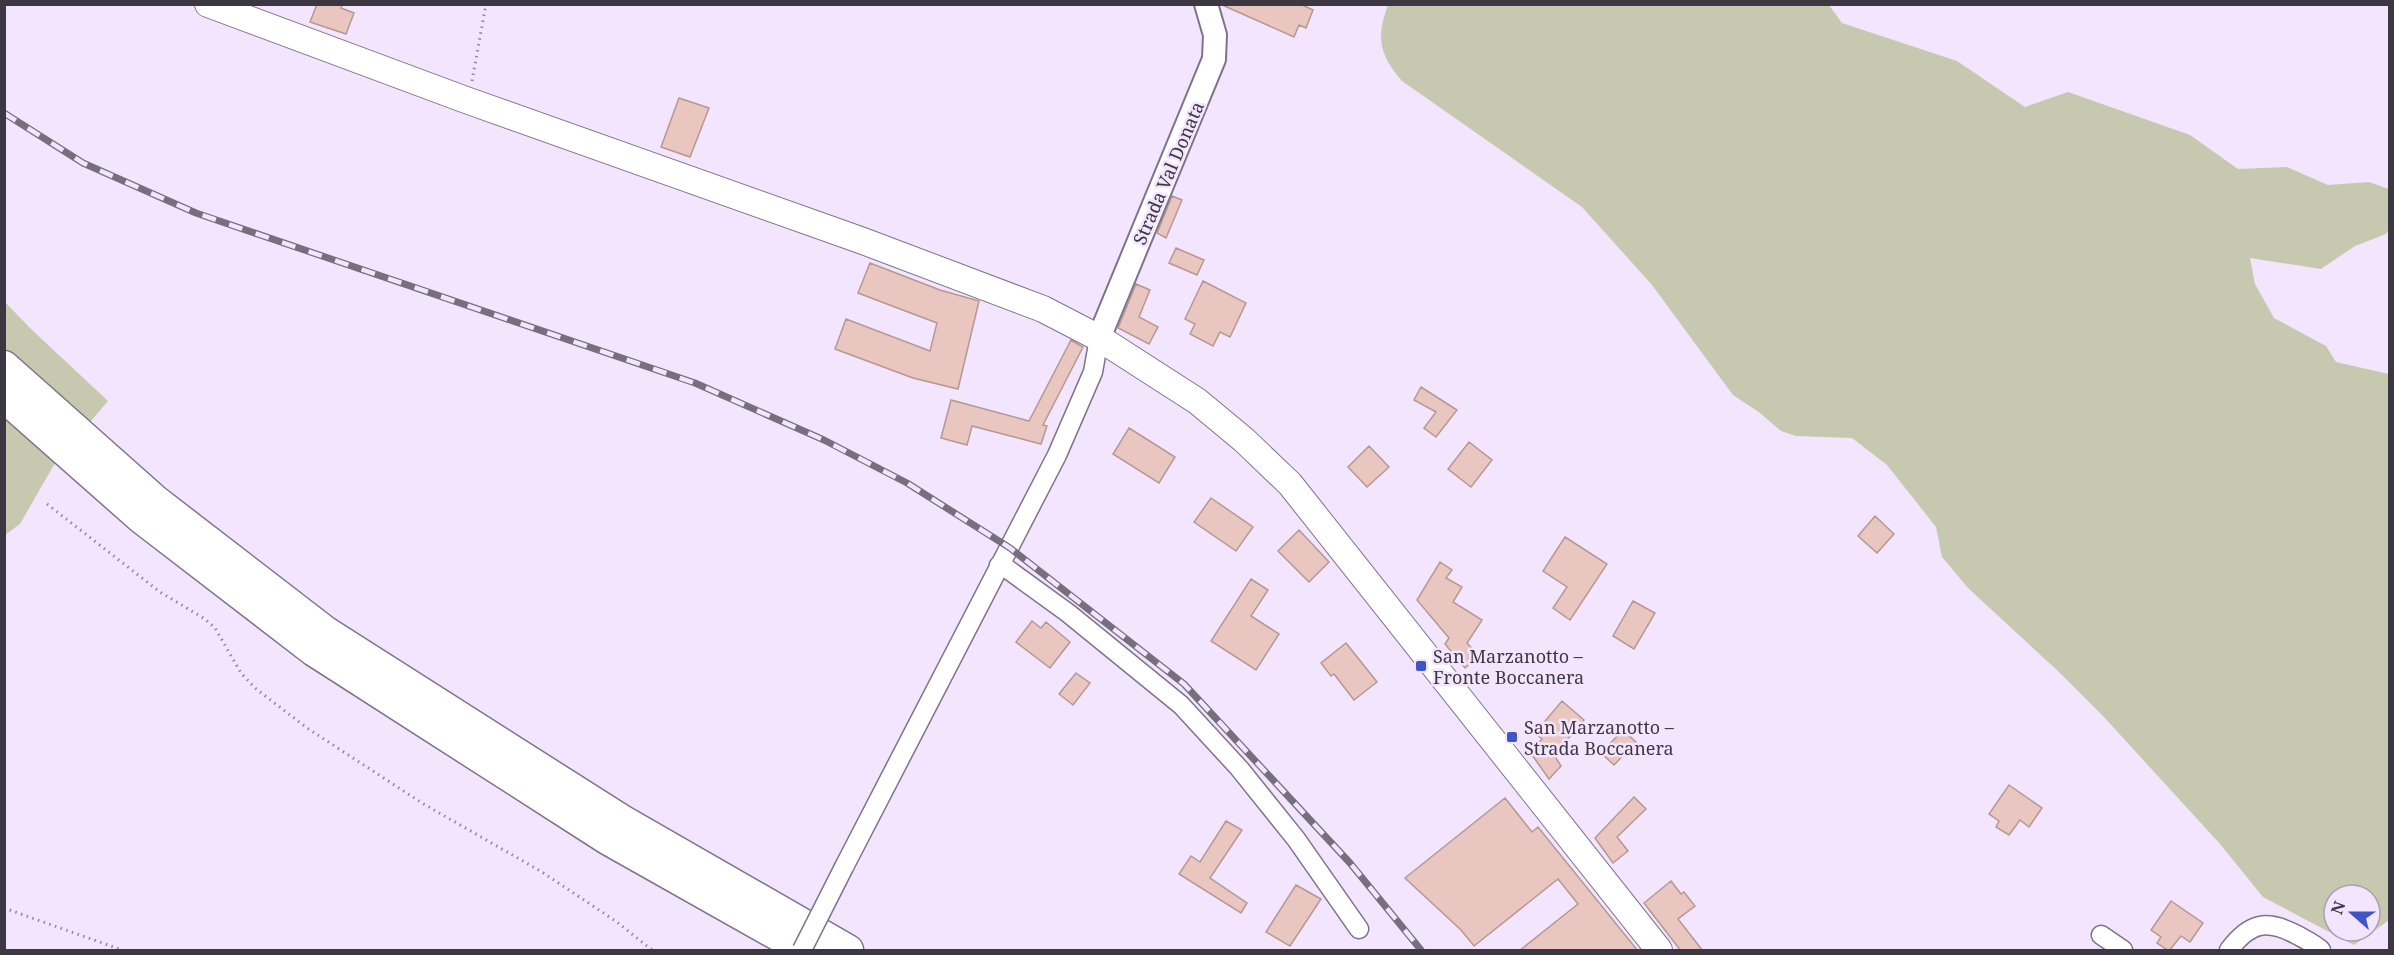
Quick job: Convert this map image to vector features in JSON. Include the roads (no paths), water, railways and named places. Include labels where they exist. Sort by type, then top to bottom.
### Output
[{"type":"highway","points":[[4,366],[156,501],[326,632],[620,819],[848,951]]},
{"type":"highway","points":[[4,397],[141,518],[314,651],[607,839],[803,951]]},
{"type":"main road","points":[[208,4],[466,100],[948,272],[1043,309],[1099,338],[1197,401],[1244,440],[1290,484],[1659,951]]},
{"type":"street","name":"Strada Val Donata","points":[[1099,338],[1214,59],[1215,35],[1206,4]]},
{"type":"street","points":[[803,951],[1062,444],[1093,372],[1099,338]]},
{"type":"street","points":[[999,565],[1068,613],[1181,705],[1239,768],[1296,839],[1359,929]]},
{"type":"street","points":[[2229,951],[2246,931],[2260,925],[2275,925],[2317,946],[2322,951]]},
{"type":"street","points":[[2101,935],[2123,951]]},
{"type":"railway","points":[[4,113],[83,163],[196,213],[695,383],[824,440],[907,483],[1010,548],[1184,684],[1350,863],[1421,950]]},
{"type":"place","name":"San Marzanotto – Fronte Boccanera","points":[[1421,666]]},
{"type":"place","name":"San Marzanotto – Strada Boccanera","points":[[1512,737]]}]
